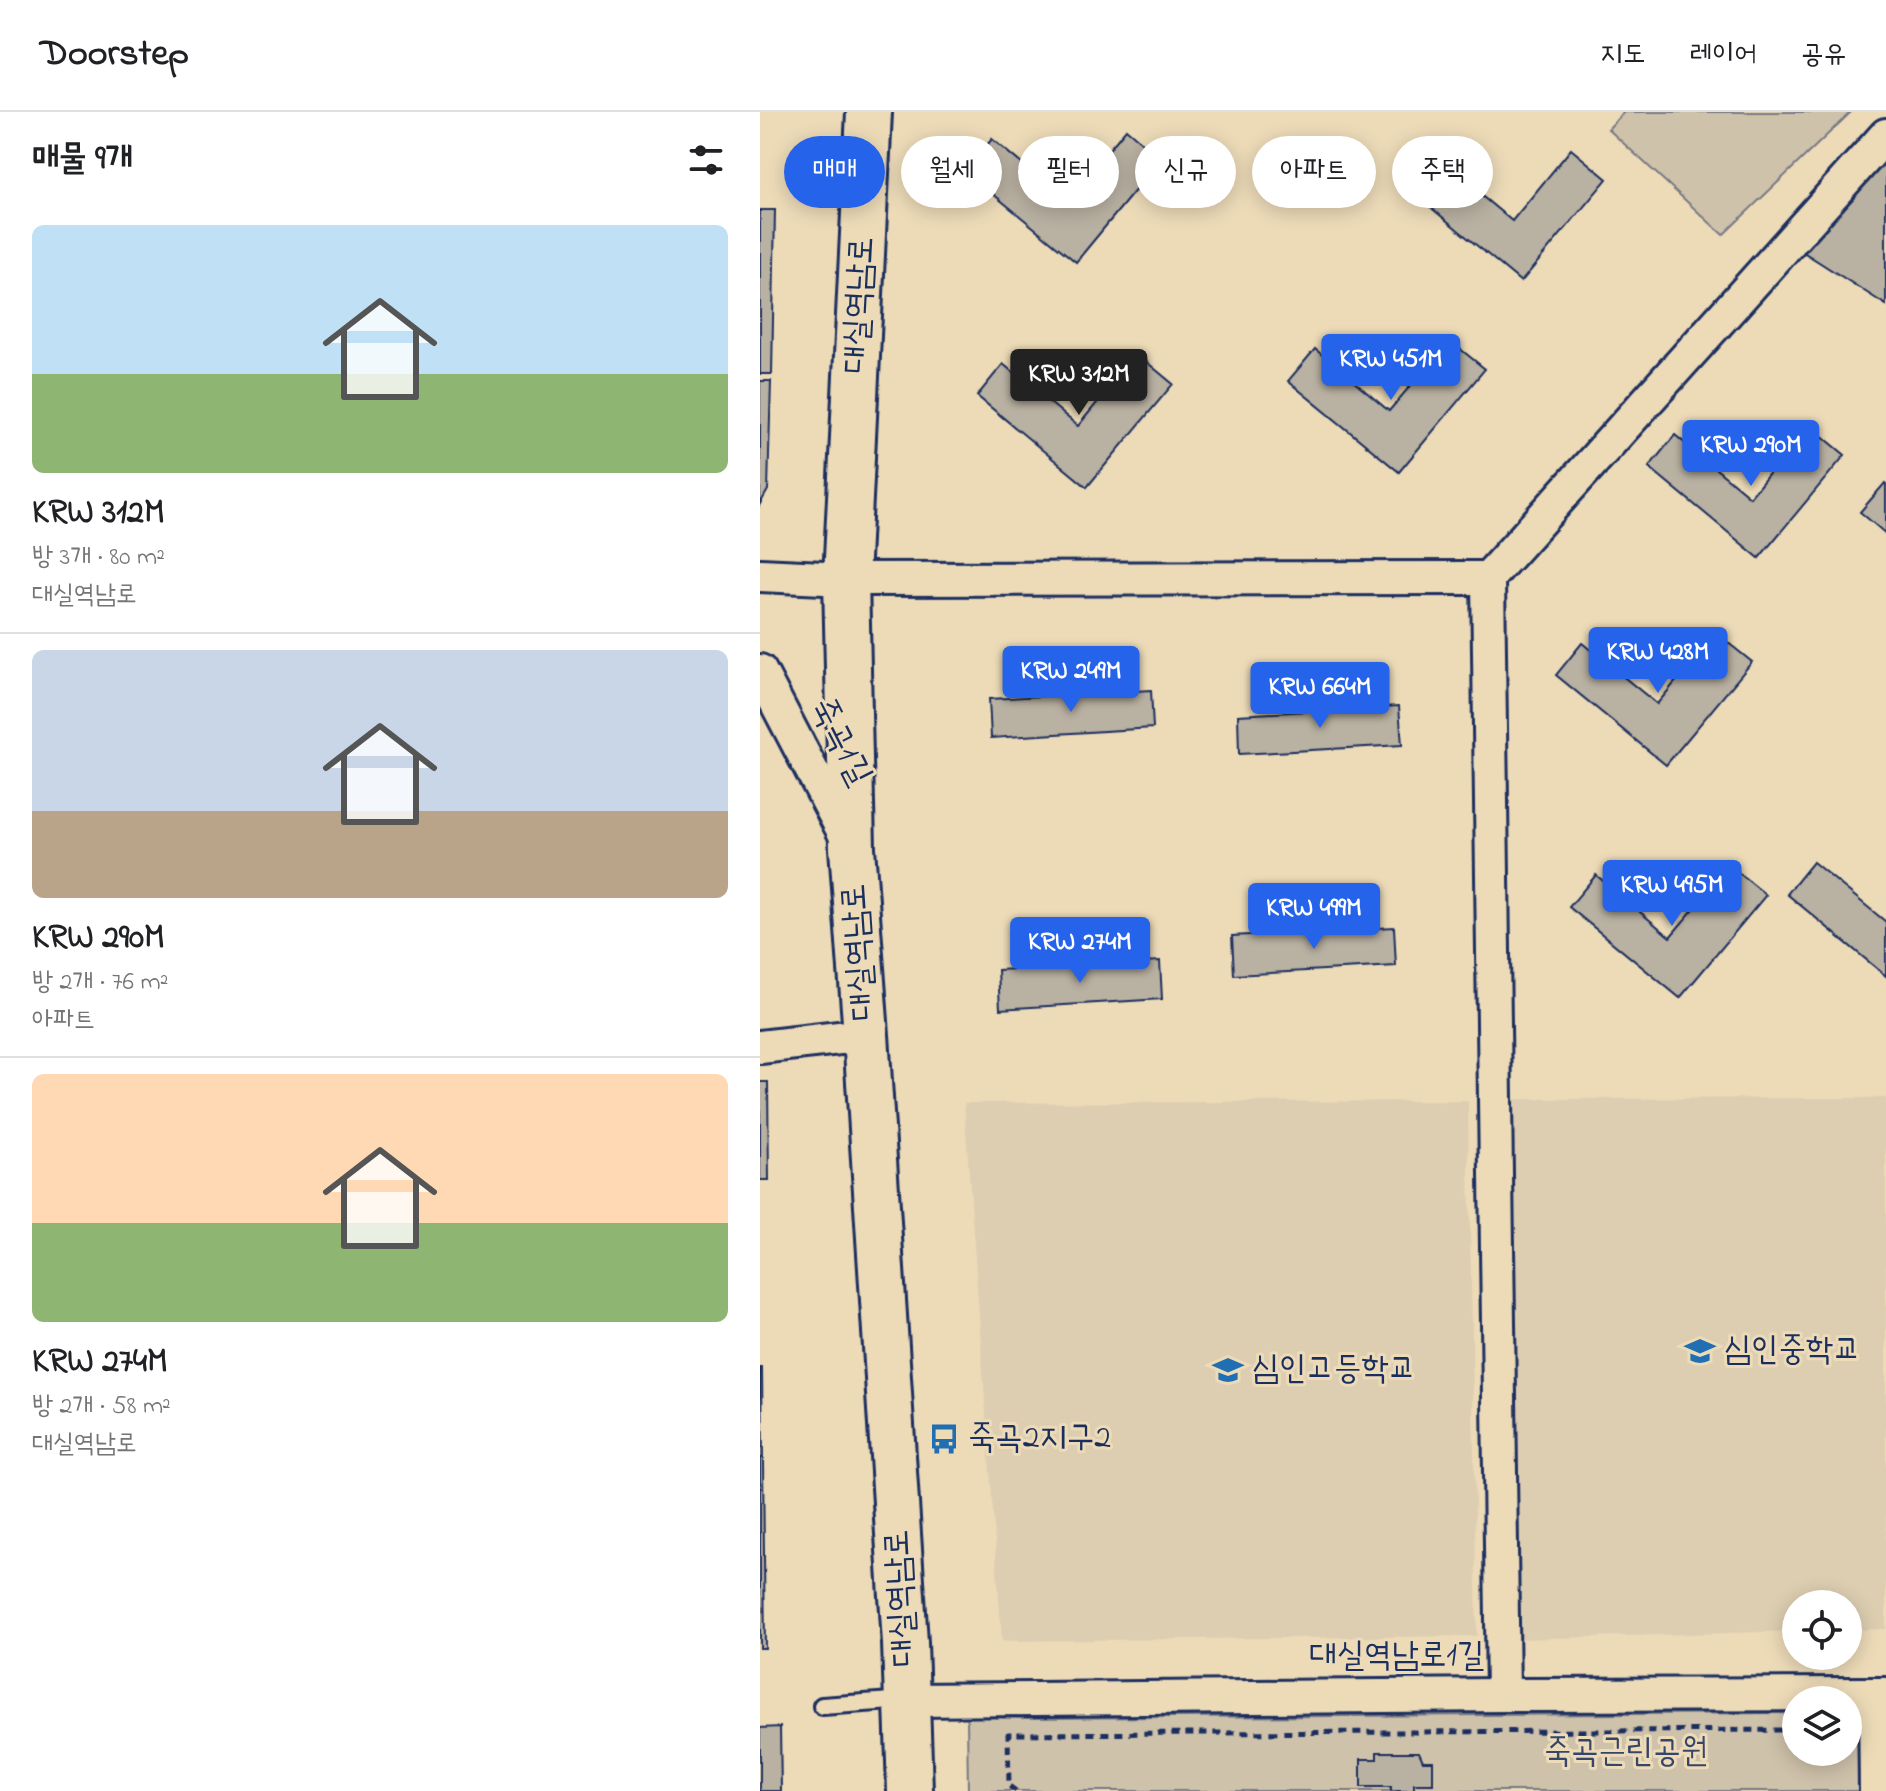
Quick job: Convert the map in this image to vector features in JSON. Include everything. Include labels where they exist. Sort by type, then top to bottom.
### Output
[{"type":"street","name":"대실역남로","points":[[869,112],[846,579],[852,848],[908,1700],[910,1791]]},
{"type":"street","points":[[1503,1695],[1488,578],[1886,135]]},
{"type":"street","points":[[760,575],[846,579],[1488,578]]},
{"type":"street","name":"죽곡1길","points":[[760,671],[852,848]]},
{"type":"street","points":[[760,1047],[866,1035]]},
{"type":"street","points":[[1876,1791],[1881,1694]]},
{"type":"street","name":"대실역남로1길","points":[[908,1700],[1881,1694]]},
{"type":"lane","points":[[822,1706],[908,1700]]},
{"type":"path","points":[[1016,1791],[1009,1786],[1008,1734],[1782,1730]]},
{"type":"shaded area","name":"심인중학교","points":[[1886,1098],[1886,1629],[1862,1630],[1862,1590],[1782,1590],[1782,1631],[1520,1639],[1510,1099]]},
{"type":"shaded area","name":"심인고등학교","points":[[1468,1101],[1477,1636],[1002,1641],[964,1103]]},
{"type":"green space","points":[[1624,112],[1851,112],[1723,235],[1608,129]]},
{"type":"green space","name":"죽곡근린공원","points":[[1782,1713],[1782,1766],[1858,1766],[1859,1791],[968,1791],[967,1717]]},
{"type":"building","points":[[1126,129],[1135,137],[1135,191],[1076,262],[1002,201],[1002,147],[1018,161],[1018,208],[1119,208],[1119,137]]},
{"type":"building","points":[[1886,147],[1886,305],[1794,246]]},
{"type":"building","points":[[1571,149],[1607,179],[1521,282],[1432,208],[1493,208],[1493,205],[1512,221]]},
{"type":"building","points":[[760,210],[775,210],[772,374],[760,374]]},
{"type":"building","points":[[1449,340],[1485,369],[1399,472],[1288,381],[1315,349],[1389,411]]},
{"type":"building","points":[[1137,354],[1173,384],[1087,487],[977,396],[1003,364],[1078,426]]},
{"type":"building","points":[[760,381],[771,381],[768,490],[760,504]]},
{"type":"building","points":[[1809,425],[1845,455],[1759,558],[1649,467],[1675,435],[1750,497]]},
{"type":"building","points":[[1886,484],[1886,534],[1860,512]]},
{"type":"building","points":[[1716,633],[1752,662],[1666,765],[1556,675],[1582,643],[1657,704]]},
{"type":"building","points":[[1151,690],[1153,728],[991,738],[989,699]]},
{"type":"building","points":[[1399,706],[1402,745],[1239,754],[1238,715]]},
{"type":"building","points":[[1813,862],[1886,922],[1886,976],[1787,894]]},
{"type":"building","points":[[1730,866],[1766,895],[1680,998],[1569,907],[1596,875],[1670,937]]},
{"type":"building","points":[[1394,927],[1396,966],[1234,975],[1232,936]]},
{"type":"building","points":[[1160,961],[1162,999],[1000,1009],[998,970]]},
{"type":"building","points":[[760,1082],[768,1082],[769,1180],[760,1180]]},
{"type":"building","points":[[762,1368],[765,1648],[760,1648]]},
{"type":"building","points":[[780,1727],[781,1791],[760,1791],[760,1728]]},
{"type":"building","points":[[1377,1752],[1419,1752],[1423,1761],[1433,1761],[1433,1784],[1414,1784],[1414,1791],[1361,1787],[1361,1759],[1377,1759]]},
{"type":"place","name":"심인중학교","points":[[1700,1351]]},
{"type":"place","name":"심인고등학교","points":[[1228,1370]]},
{"type":"place","name":"죽곡2지구2","points":[[944,1439]]}]
